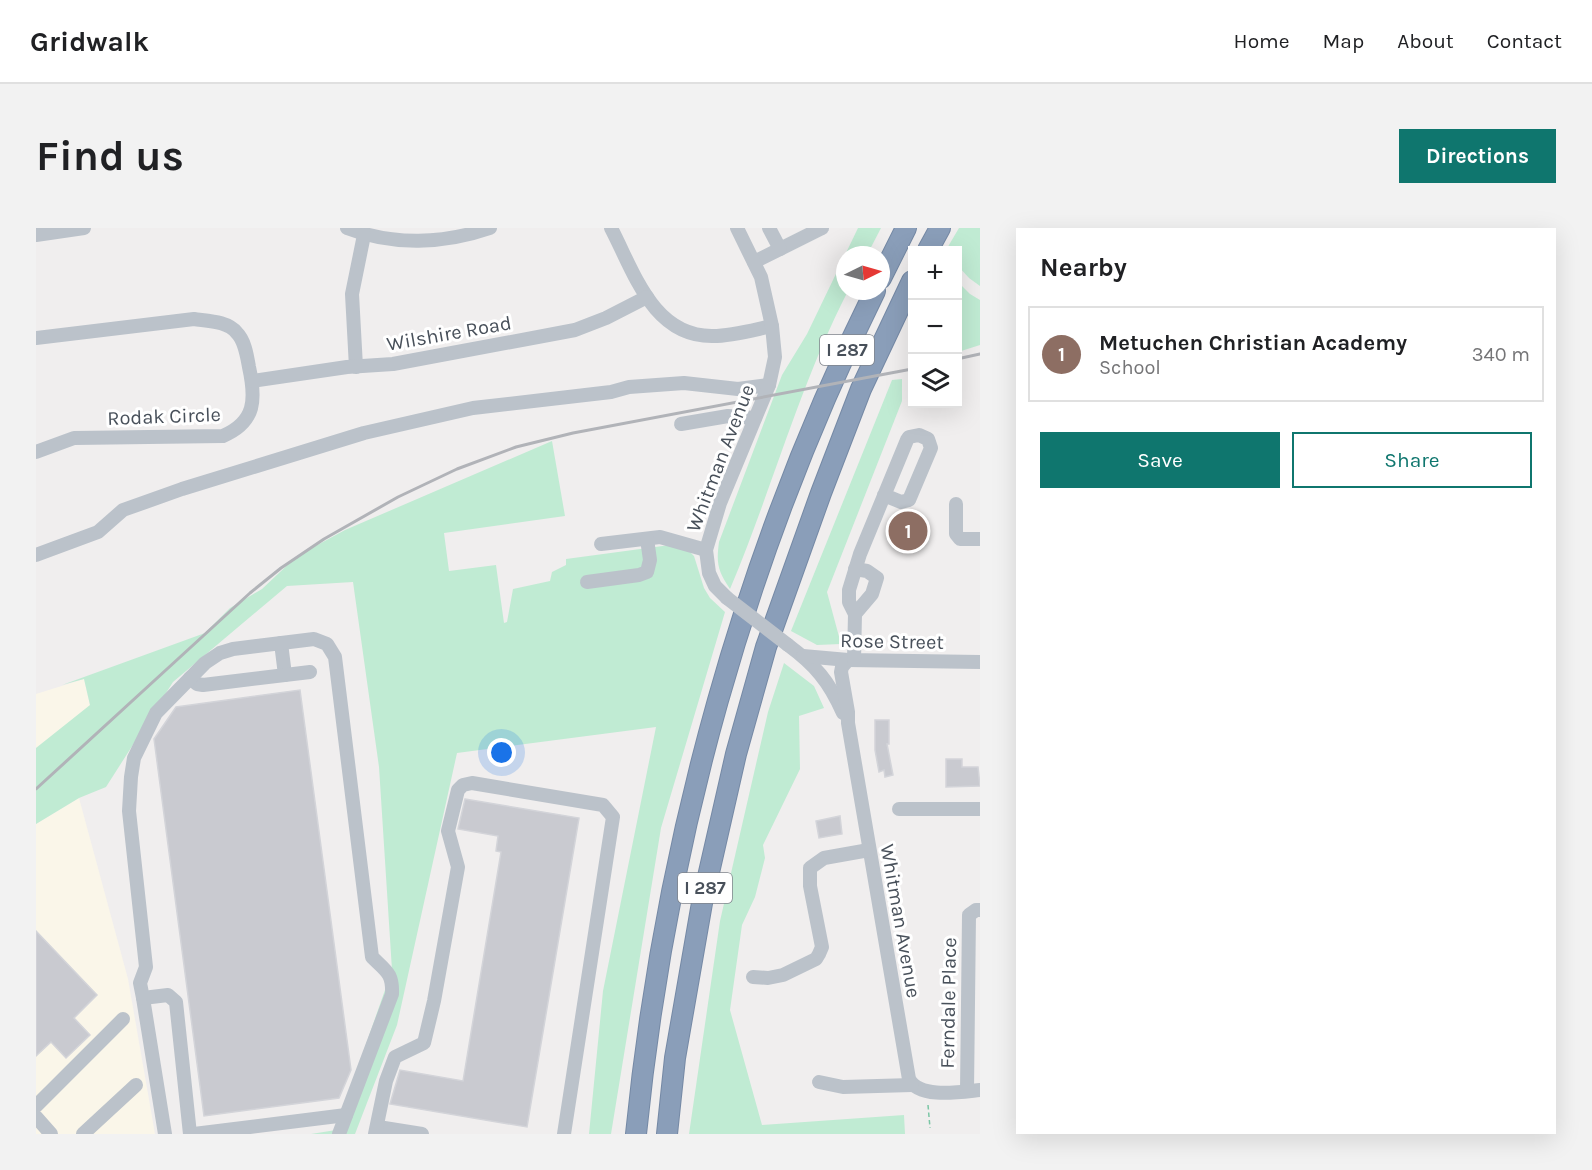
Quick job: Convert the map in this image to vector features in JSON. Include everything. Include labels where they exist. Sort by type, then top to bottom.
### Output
[{"type":"highway","points":[[890,260],[906,228]]},
{"type":"highway","points":[[930,246],[940,228]]},
{"type":"highway","name":"I 287","points":[[667,1134],[675,1058],[702,903],[733,765],[766,647],[861,389],[908,289]]},
{"type":"highway","name":"I 287","points":[[636,1134],[645,1055],[667,921],[694,796],[720,696],[750,597],[788,492],[821,409],[871,300]]},
{"type":"street","points":[[36,235],[84,228]]},
{"type":"street","points":[[347,228],[364,235],[396,240],[439,241],[468,236],[490,228]]},
{"type":"street","points":[[611,228],[653,308],[675,327],[699,335],[723,336],[772,326]]},
{"type":"street","name":"Whitman Avenue","points":[[737,228],[761,277],[772,326],[775,357],[770,385],[720,503],[706,550],[709,573],[715,586],[727,598],[814,666],[830,686],[848,723]]},
{"type":"street","points":[[769,228],[780,249]]},
{"type":"street","points":[[754,262],[822,228]]},
{"type":"street","points":[[356,367],[352,294],[364,235]]},
{"type":"street","name":"Wilshire Road","points":[[252,381],[299,373],[393,364],[575,330],[606,318],[647,297]]},
{"type":"street","name":"Rodak Circle","points":[[36,338],[194,320],[212,322],[231,328],[238,333],[252,381],[253,402],[249,415],[235,431],[223,436],[74,438],[36,452]]},
{"type":"street","points":[[36,555],[98,532],[123,510],[182,489],[364,433],[433,416],[472,408],[600,393],[629,387],[684,383],[738,389],[770,385]]},
{"type":"street","points":[[681,424],[728,416],[755,418]]},
{"type":"street","name":"Whitman Avenue","points":[[884,495],[901,502],[909,500],[931,448],[928,439],[919,435],[909,437],[884,495],[855,569],[848,596],[855,614],[851,660],[842,667],[841,672],[906,1062],[919,1088]]},
{"type":"street","points":[[956,504],[956,534],[960,539],[980,539]]},
{"type":"street","points":[[601,544],[660,537],[706,550]]},
{"type":"street","points":[[587,582],[647,572],[650,560],[647,539]]},
{"type":"street","points":[[855,569],[873,573],[877,578],[872,594],[855,614]]},
{"type":"street","points":[[165,1134],[140,983],[146,967],[129,811],[134,758],[156,713],[205,663],[220,653],[233,649],[314,639],[327,644],[334,657],[372,957],[391,975],[392,984],[392,994],[339,1134]]},
{"type":"street","points":[[281,643],[285,675]]},
{"type":"street","name":"Rose Street","points":[[803,656],[851,660],[980,662]]},
{"type":"street","points":[[190,678],[197,684],[203,685],[310,672]]},
{"type":"street","points":[[422,1134],[376,1131],[386,1081],[394,1057],[424,1043],[436,991],[458,867],[448,831],[458,790],[463,785],[472,783],[603,805],[613,817],[564,1134]]},
{"type":"street","points":[[899,808],[980,809]]},
{"type":"street","points":[[753,977],[776,977],[816,959],[822,947],[810,886],[810,868],[824,858],[869,850]]},
{"type":"street","name":"Ferndale Place","points":[[973,1091],[974,912]]},
{"type":"street","points":[[143,998],[168,995],[176,1002],[192,1134],[346,1115]]},
{"type":"street","points":[[36,1106],[123,1019]]},
{"type":"street","points":[[819,1082],[843,1087],[973,1091]]},
{"type":"street","points":[[83,1134],[136,1085]]},
{"type":"street","points":[[36,1117],[51,1134]]},
{"type":"path","points":[[919,1088],[930,1128]]},
{"type":"shaded area","points":[[84,679],[90,706],[36,748],[36,694]]},
{"type":"shaded area","points":[[79,798],[128,979],[155,1134],[36,1134],[36,824]]},
{"type":"green space","points":[[858,228],[881,228],[872,246],[849,246]]},
{"type":"green space","points":[[959,228],[980,228],[980,286],[962,270],[962,246],[948,246]]},
{"type":"green space","points":[[836,274],[836,300],[844,300],[800,401],[730,589],[719,567],[719,542],[782,375],[807,334]]},
{"type":"green space","points":[[962,286],[980,300],[980,345],[962,351]]},
{"type":"green space","points":[[902,379],[902,401],[827,592],[841,644],[817,645],[791,631],[892,380]]},
{"type":"green space","points":[[552,441],[565,516],[444,533],[449,571],[496,565],[504,623],[507,622],[513,589],[550,581],[552,572],[566,565],[566,559],[670,545],[687,549],[694,556],[704,588],[710,598],[725,612],[661,828],[611,1134],[589,1134],[603,991],[656,727],[457,753],[397,1025],[355,1134],[311,1134],[336,1130],[392,970],[379,767],[353,582],[287,586],[173,682],[106,787],[79,798],[36,824],[36,748],[90,705],[84,679],[62,685],[205,633],[230,608],[262,589],[297,556],[345,530]]},
{"type":"green space","points":[[784,663],[814,686],[824,708],[799,716],[800,769],[763,845],[765,858],[755,897],[742,925],[730,1010],[762,1125],[904,1115],[905,1134],[689,1134],[720,921],[768,712]]},
{"type":"building","points":[[300,690],[351,1070],[339,1098],[204,1116],[154,739],[176,707]]},
{"type":"building","points":[[875,720],[889,720],[889,744],[887,744],[893,775],[885,777],[884,770],[879,772],[875,750]]},
{"type":"building","points":[[946,759],[962,759],[962,767],[978,767],[980,786],[946,787]]},
{"type":"building","points":[[465,799],[579,818],[527,1127],[390,1104],[400,1070],[463,1081],[501,852],[496,851],[498,836],[458,829]]},
{"type":"building","points":[[840,816],[842,834],[819,838],[816,821]]},
{"type":"building","points":[[36,931],[97,995],[74,1018],[90,1035],[66,1058],[51,1042],[36,1056]]},
{"type":"railway","points":[[962,358],[980,354]]},
{"type":"railway","points":[[36,789],[250,593],[281,568],[324,539],[398,497],[457,469],[516,447],[573,433],[908,370]]},
{"type":"place","name":"Metuchen Christian Academy","points":[[908,531]]}]
